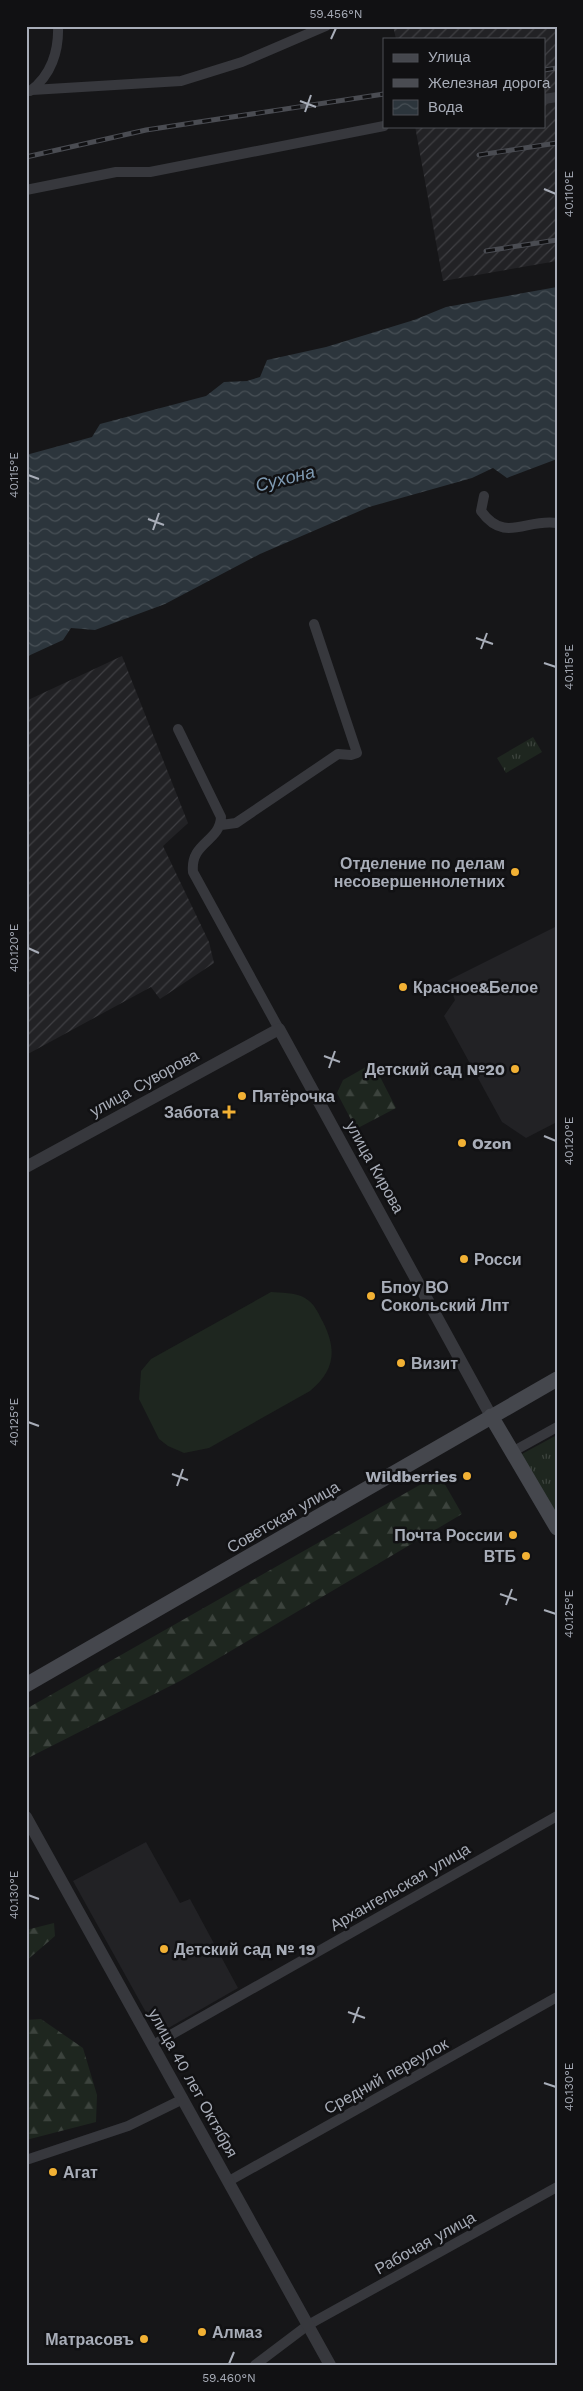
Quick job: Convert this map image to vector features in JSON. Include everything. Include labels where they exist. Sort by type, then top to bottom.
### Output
[{"type":"main road","name":"Советская улица","points":[[26,1685],[557,1379]]},
{"type":"main road","name":"улица Кирова","points":[[492,1416],[557,1528]]},
{"type":"street","points":[[29,91],[52,65],[57,47],[58,26]]},
{"type":"street","points":[[29,91],[181,81],[242,62],[326,26]]},
{"type":"street","points":[[26,190],[116,172],[150,172],[383,126]]},
{"type":"street","points":[[484,496],[482,511],[490,523],[503,528],[557,523]]},
{"type":"street","points":[[178,729],[221,817],[221,825],[236,823],[338,754],[351,756],[357,753],[314,624]]},
{"type":"street","name":"улица Кирова","points":[[221,825],[216,833],[196,853],[192,862],[193,872],[492,1416]]},
{"type":"street","name":"улица Суворова","points":[[26,1167],[279,1029]]},
{"type":"street","points":[[512,1452],[557,1427]]},
{"type":"street","name":"Архангельская улица","points":[[153,2045],[557,1816]]},
{"type":"street","name":"улица 40 лет Октября","points":[[26,1817],[330,2365]]},
{"type":"street","name":"Средний переулок","points":[[229,2182],[557,1997]]},
{"type":"street","points":[[26,2160],[128,2126],[184,2100]]},
{"type":"street","name":"Рабочая улица","points":[[255,2365],[308,2325],[557,2186]]},
{"type":"shaded area","points":[[393,26],[557,26],[557,261],[443,281],[415,128],[546,128],[546,38],[396,38]]},
{"type":"shaded area","points":[[122,656],[188,823],[163,846],[209,942],[214,963],[160,999],[151,987],[26,1055],[26,701]]},
{"type":"shaded area","name":"Детский сад №20","points":[[557,926],[557,1122],[526,1138],[502,1122],[444,1016],[455,1000],[447,981]]},
{"type":"shaded area","name":"Детский сад № 19","points":[[146,1842],[180,1903],[190,1899],[238,1988],[158,2034],[73,1881]]},
{"type":"green space","points":[[533,737],[542,752],[506,773],[497,758]]},
{"type":"green space","points":[[373,1063],[396,1108],[356,1129],[337,1093],[343,1080]]},
{"type":"green space","points":[[271,1292],[301,1296],[308,1300],[316,1309],[327,1332],[332,1351],[329,1367],[325,1375],[310,1391],[209,1448],[184,1453],[168,1446],[159,1439],[139,1399],[141,1371],[151,1359]]},
{"type":"green space","points":[[557,1435],[557,1517],[520,1455]]},
{"type":"green space","points":[[439,1474],[462,1514],[180,1681],[26,1759],[26,1709]]},
{"type":"green space","points":[[54,1923],[55,1936],[26,1961],[26,1930]]},
{"type":"green space","points":[[41,2019],[83,2048],[97,2095],[96,2122],[26,2140],[26,2020]]},
{"type":"water","name":"Сухона","points":[[557,287],[557,459],[507,478],[493,468],[472,478],[369,507],[260,554],[165,604],[95,630],[71,628],[63,640],[26,657],[26,455],[92,437],[100,424],[206,396],[224,382],[247,381],[260,377],[267,360],[326,347],[414,320],[446,307]]},
{"type":"railway","points":[[546,70],[557,68]]},
{"type":"railway","points":[[26,157],[146,130],[383,94]]},
{"type":"railway","points":[[479,155],[557,143]]},
{"type":"railway","points":[[486,251],[557,240]]},
{"type":"place","name":"Отделение по делам несовершеннолетних","points":[[515,872]]},
{"type":"place","name":"Красное&Белое","points":[[403,987]]},
{"type":"place","name":"Детский сад №20","points":[[515,1069]]},
{"type":"place","name":"Пятёрочка","points":[[242,1096]]},
{"type":"place","name":"Забота","points":[[229,1112]]},
{"type":"place","name":"Ozon","points":[[462,1143]]},
{"type":"place","name":"Росси","points":[[464,1259]]},
{"type":"place","name":"Бпоу ВО Сокольский Лпт","points":[[371,1296]]},
{"type":"place","name":"Визит","points":[[401,1363]]},
{"type":"place","name":"Wildberries","points":[[467,1476]]},
{"type":"place","name":"Почта России","points":[[513,1535]]},
{"type":"place","name":"ВТБ","points":[[526,1556]]},
{"type":"place","name":"Детский сад № 19","points":[[164,1949]]},
{"type":"place","name":"Агат","points":[[53,2172]]},
{"type":"place","name":"Алмаз","points":[[202,2332]]},
{"type":"place","name":"Матрасовъ","points":[[144,2339]]}]
